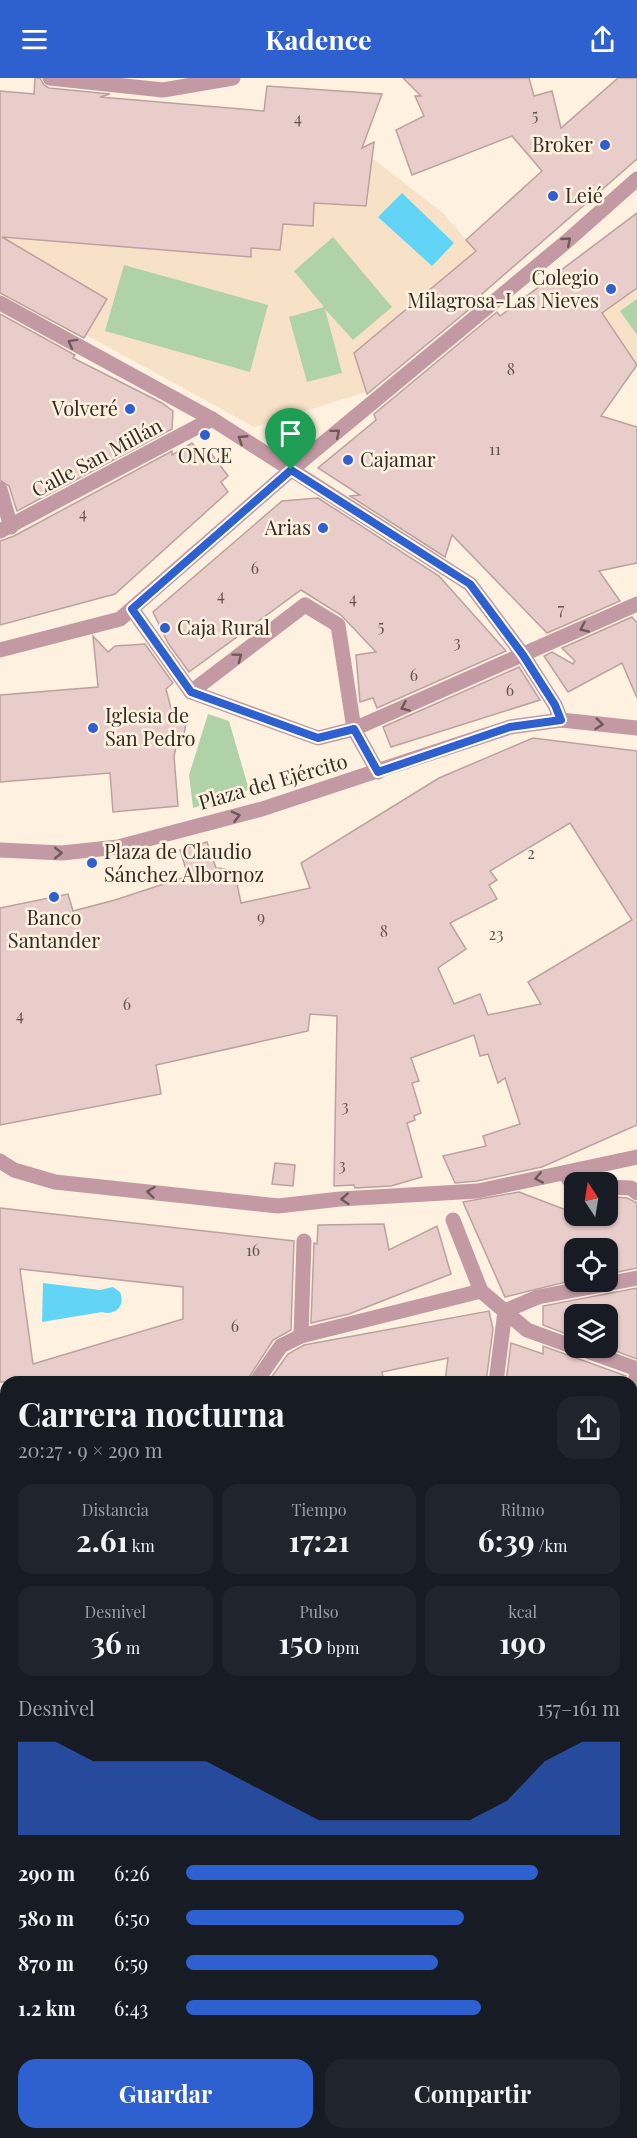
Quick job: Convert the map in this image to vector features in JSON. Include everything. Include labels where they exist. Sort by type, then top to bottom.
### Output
[{"type":"street","points":[[50,78],[163,90],[233,78]]},
{"type":"street","points":[[0,650],[120,619],[291,470],[566,242],[637,179]]},
{"type":"street","points":[[0,303],[212,419],[470,584],[523,655],[555,705],[561,720]]},
{"type":"street","name":"Calle San Millán","points":[[6,529],[212,419]]},
{"type":"street","points":[[0,489],[6,529]]},
{"type":"street","points":[[354,729],[637,604]]},
{"type":"street","name":"Plaza del Ejército","points":[[191,692],[305,605],[338,625],[354,729],[378,772]]},
{"type":"street","points":[[132,609],[191,692]]},
{"type":"street","name":"Plaza del Ejército","points":[[191,692],[318,738],[354,729]]},
{"type":"street","name":"Plaza del Ejército","points":[[0,850],[62,854],[118,847],[262,809],[510,727],[561,720],[637,728]]},
{"type":"street","points":[[569,1172],[637,1157]]},
{"type":"street","points":[[0,1161],[14,1170],[55,1182],[278,1206],[340,1199],[478,1191],[564,1173]]},
{"type":"street","points":[[618,1187],[631,1188],[637,1193]]},
{"type":"street","points":[[453,1220],[481,1291],[527,1330],[564,1343]]},
{"type":"street","points":[[301,1336],[304,1241]]},
{"type":"street","points":[[505,1311],[537,1298],[637,1278]]},
{"type":"street","points":[[260,1376],[281,1346],[301,1336],[481,1291]]},
{"type":"street","points":[[497,1376],[505,1311]]},
{"type":"street","points":[[606,1358],[637,1369]]},
{"type":"shaded area","points":[[0,91],[110,100],[177,113],[179,104],[264,111],[313,225],[314,203],[365,206],[372,158],[442,212],[476,251],[354,353],[366,392],[254,427],[86,335],[0,292]]},
{"type":"shaded area","name":"Colegio Milagrosa-Las Nieves","points":[[637,213],[637,364],[568,265]]},
{"type":"green space","points":[[333,237],[392,307],[353,340],[325,309],[342,373],[307,382],[289,317],[324,307],[294,271]]},
{"type":"green space","points":[[124,265],[268,305],[250,372],[105,331]]},
{"type":"green space","points":[[637,299],[637,335],[620,311]]},
{"type":"green space","points":[[208,714],[229,721],[249,790],[193,808],[189,775]]},
{"type":"water","points":[[402,193],[454,243],[432,266],[378,217]]},
{"type":"water","points":[[43,1283],[100,1290],[113,1287],[120,1292],[122,1302],[118,1309],[111,1313],[102,1312],[42,1322]]},
{"type":"building","points":[[35,78],[40,78],[49,88],[110,94],[100,97],[264,111],[267,86],[382,94],[362,148],[374,142],[366,206],[314,203],[313,226],[283,224],[280,250],[251,248],[251,257],[2,237],[107,299],[84,338],[0,293],[0,91],[34,94]]},
{"type":"building","points":[[403,78],[529,78],[534,96],[552,91],[561,128],[618,78],[637,78],[637,159],[482,294],[484,297],[367,394],[354,353],[476,251],[466,240],[542,171],[512,136],[412,175],[396,130],[424,116],[415,96],[421,96]]},
{"type":"building","points":[[637,213],[637,288],[602,313],[637,365],[601,416],[637,427],[637,563],[599,571],[620,601],[547,633],[452,535],[445,557],[350,496],[360,495],[318,468],[376,420],[374,414],[497,312],[500,316]]},
{"type":"building","points":[[0,314],[75,355],[73,358],[162,403],[173,411],[172,429],[17,511],[9,486],[0,480]]},
{"type":"building","points":[[192,443],[201,454],[208,449],[228,476],[221,482],[228,492],[115,594],[0,625],[0,541],[14,536],[172,451],[172,455]]},
{"type":"building","points":[[318,498],[439,576],[506,651],[377,708],[373,698],[360,702],[356,655],[376,652],[341,615],[301,590],[189,672],[168,643],[153,612],[282,501]]},
{"type":"building","points":[[632,617],[637,623],[637,698],[622,663],[568,692],[544,656],[552,652],[573,664],[575,661],[562,648]]},
{"type":"building","name":"Iglesia de San Pedro","points":[[93,636],[108,652],[115,646],[145,644],[173,683],[166,689],[171,708],[186,723],[183,741],[176,747],[174,756],[178,806],[113,812],[110,773],[0,782],[0,695],[98,687]]},
{"type":"building","points":[[519,667],[540,700],[391,747],[383,727]]},
{"type":"building","points":[[533,738],[637,751],[637,1125],[542,1167],[477,1181],[455,1183],[443,1156],[486,1146],[483,1136],[520,1124],[505,1078],[498,1083],[488,1054],[480,1056],[474,1035],[411,1058],[419,1081],[412,1083],[421,1113],[414,1116],[415,1120],[407,1123],[422,1177],[391,1186],[355,1188],[354,1185],[334,1186],[337,1016],[310,1014],[308,1031],[156,1065],[161,1094],[0,1125],[0,908],[68,894],[73,911],[115,900],[188,876],[180,850],[207,842],[216,868],[226,869],[236,879],[241,903],[310,888],[301,863],[439,778]],"holes":[[[570,823],[632,920],[528,982],[541,1004],[488,1015],[480,994],[454,1004],[438,968],[466,949],[450,923],[497,899],[489,885],[497,880],[490,871]]]},
{"type":"building","points":[[275,1163],[295,1165],[293,1186],[272,1184]]},
{"type":"building","points":[[519,1192],[564,1209],[564,1226],[618,1226],[618,1197],[627,1198],[637,1203],[637,1268],[618,1272],[618,1238],[564,1238],[564,1282],[505,1297],[463,1202]]},
{"type":"building","points":[[0,1208],[294,1241],[291,1330],[273,1340],[250,1376],[0,1376]],"holes":[[[20,1269],[183,1287],[183,1319],[33,1364]]]},
{"type":"building","points":[[384,1224],[389,1250],[437,1226],[451,1274],[349,1314],[311,1323],[314,1243],[317,1244],[318,1225]]},
{"type":"building","points":[[637,1288],[637,1359],[618,1352],[618,1304],[564,1304],[564,1333],[543,1325],[543,1306]]},
{"type":"building","points":[[489,1311],[493,1329],[487,1376],[446,1376],[448,1358],[382,1372],[383,1376],[272,1376],[288,1354],[304,1345]]},
{"type":"building","points":[[511,1343],[543,1354],[543,1346],[564,1354],[564,1358],[576,1358],[626,1376],[507,1376]]},
{"type":"place","name":"Broker","points":[[605,145]]},
{"type":"place","name":"Leié","points":[[553,196]]},
{"type":"place","name":"Colegio Milagrosa-Las Nieves","points":[[611,289]]},
{"type":"place","name":"Volveré","points":[[130,409]]},
{"type":"place","name":"ONCE","points":[[205,435]]},
{"type":"place","name":"Cajamar","points":[[348,460]]},
{"type":"place","name":"Arias","points":[[323,528]]},
{"type":"place","name":"Caja Rural","points":[[165,628]]},
{"type":"place","name":"Iglesia de San Pedro","points":[[93,728]]},
{"type":"place","name":"Plaza de Claudio Sánchez Albornoz","points":[[92,863]]},
{"type":"place","name":"Banco Santander","points":[[54,897]]},
{"type":"route","points":[[291,470],[470,584],[523,655],[555,705],[561,720],[510,727],[378,772],[354,729],[318,738],[191,692],[132,609],[291,470]]}]
